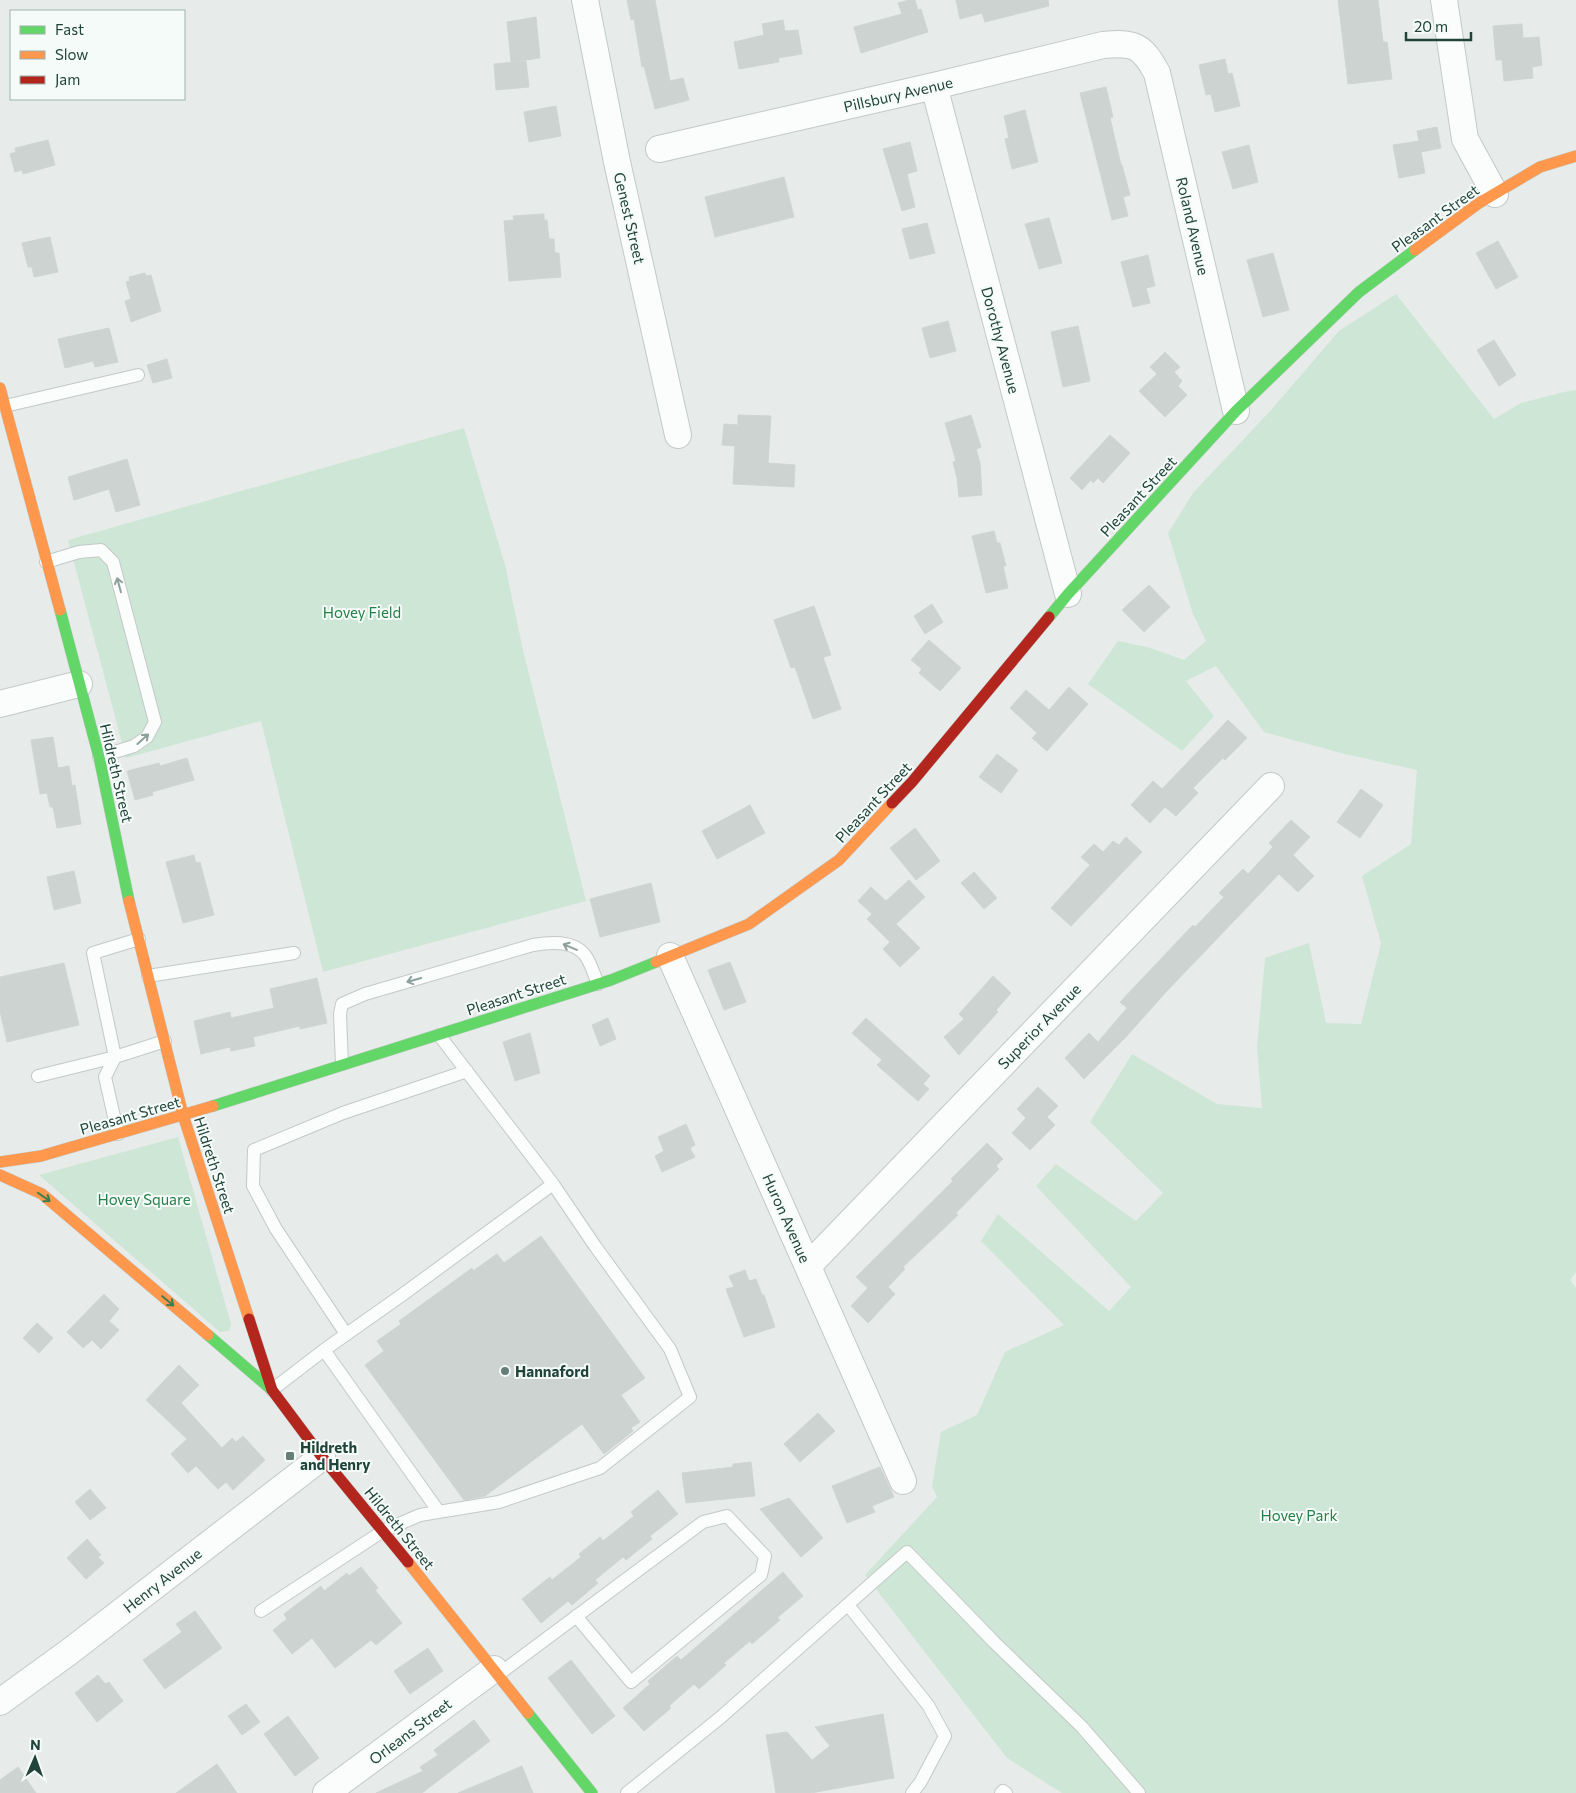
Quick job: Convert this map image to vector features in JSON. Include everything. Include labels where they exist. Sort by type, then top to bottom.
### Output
[{"type":"main road","name":"Pleasant Street","points":[[0,1162],[41,1156],[183,1115],[598,984],[749,924],[839,860],[912,782],[1068,594],[1236,411],[1359,292],[1478,203],[1540,167],[1576,156]]},
{"type":"main road","name":"Hildreth Street","points":[[0,388],[99,757],[139,939],[183,1115],[272,1390],[322,1457],[496,1671],[592,1793]]},
{"type":"main road","points":[[0,1175],[42,1194],[272,1390]]},
{"type":"street","name":"Genest Street","points":[[585,0],[617,162],[678,435]]},
{"type":"street","points":[[1444,0],[1465,139],[1495,194]]},
{"type":"street","name":"Pillsbury Avenue","points":[[659,149],[1103,45],[1120,44],[1137,47]]},
{"type":"street","name":"Roland Avenue","points":[[1137,47],[1150,59],[1157,73],[1236,411]]},
{"type":"street","name":"Dorothy Avenue","points":[[934,86],[1068,594]]},
{"type":"street","points":[[0,704],[79,684]]},
{"type":"street","name":"Superior Avenue","points":[[808,1266],[1271,786]]},
{"type":"street","name":"Huron Avenue","points":[[670,956],[903,1481]]},
{"type":"street","name":"Henry Avenue","points":[[0,1702],[69,1652],[322,1457]]},
{"type":"street","name":"Orleans Street","points":[[326,1793],[496,1671]]},
{"type":"lane","points":[[5,406],[138,375]]},
{"type":"lane","points":[[46,562],[79,552],[101,550],[112,562],[155,722],[147,737],[134,746],[99,757]]},
{"type":"lane","points":[[118,1134],[105,1077],[114,1057],[93,953],[139,939]]},
{"type":"lane","points":[[342,1064],[340,1014],[342,1004],[365,994],[549,942],[569,944],[584,954],[598,984]]},
{"type":"lane","points":[[148,976],[294,953]]},
{"type":"lane","points":[[261,1611],[383,1531],[420,1515],[498,1502],[600,1468],[690,1397],[670,1349],[594,1246],[553,1184],[439,1034]]},
{"type":"lane","points":[[38,1076],[114,1057],[165,1041]]},
{"type":"lane","points":[[346,1334],[276,1229],[253,1186],[254,1150],[343,1113],[467,1071]]},
{"type":"lane","points":[[272,1390],[324,1350],[553,1184]]},
{"type":"lane","points":[[324,1350],[439,1512]]},
{"type":"lane","points":[[496,1671],[576,1616],[703,1522],[727,1516],[765,1556],[761,1575],[631,1682],[576,1616]]},
{"type":"lane","points":[[628,1793],[722,1717],[907,1552],[1082,1727],[1139,1793]]},
{"type":"lane","points":[[848,1605],[928,1705],[945,1736],[920,1783],[912,1793]]},
{"type":"lane","points":[[1000,1793],[1003,1790],[1006,1793]]},
{"type":"green space","name":"Hovey Park","points":[[1396,294],[1494,419],[1521,403],[1576,390],[1576,1272],[1570,1280],[1576,1288],[1576,1793],[1062,1793],[1007,1758],[865,1575],[937,1497],[932,1486],[941,1432],[977,1415],[1005,1352],[1064,1325],[981,1241],[998,1214],[1109,1311],[1131,1287],[1036,1186],[1056,1164],[1136,1221],[1163,1193],[1090,1122],[1132,1054],[1217,1104],[1262,1108],[1257,1047],[1265,958],[1309,943],[1326,1023],[1361,1024],[1381,943],[1362,876],[1411,844],[1417,770],[1345,754],[1264,732],[1216,666],[1186,681],[1214,716],[1182,751],[1088,684],[1118,641],[1147,647],[1184,660],[1206,641],[1193,614],[1168,533],[1193,493],[1271,410],[1339,331]]},
{"type":"green space","name":"Hovey Field","points":[[464,428],[505,565],[523,650],[586,901],[323,972],[261,721],[126,758],[68,540]]},
{"type":"green space","name":"Hovey Square","points":[[178,1137],[231,1324],[229,1331],[220,1332],[39,1175]]},
{"type":"building","points":[[627,0],[655,0],[670,81],[683,78],[689,100],[655,109],[644,66],[642,67],[634,19],[631,20]]},
{"type":"building","points":[[915,0],[918,10],[921,9],[928,32],[861,53],[854,27],[902,14],[898,3]]},
{"type":"building","points":[[956,0],[1048,0],[1049,6],[985,22],[982,13],[960,19]]},
{"type":"building","points":[[1338,0],[1378,0],[1383,42],[1387,42],[1392,79],[1348,84]]},
{"type":"building","points":[[536,17],[540,58],[511,62],[507,22]]},
{"type":"building","points":[[783,20],[785,31],[798,30],[802,54],[778,58],[779,62],[739,69],[734,42],[764,35],[762,24]]},
{"type":"building","points":[[1522,24],[1523,38],[1539,37],[1542,65],[1532,67],[1533,78],[1504,81],[1502,60],[1496,60],[1493,26]]},
{"type":"building","points":[[1225,59],[1228,74],[1232,73],[1240,106],[1215,112],[1211,94],[1206,95],[1199,65]]},
{"type":"building","points":[[526,61],[529,87],[496,90],[494,64]]},
{"type":"building","points":[[1106,87],[1113,117],[1110,118],[1130,195],[1123,197],[1128,216],[1112,220],[1080,93]]},
{"type":"building","points":[[556,106],[561,136],[529,142],[524,112]]},
{"type":"building","points":[[1025,110],[1038,162],[1012,169],[1005,139],[1009,138],[1004,116]]},
{"type":"building","points":[[1437,127],[1441,148],[1421,152],[1425,173],[1399,178],[1393,145],[1419,141],[1417,131]]},
{"type":"building","points":[[48,140],[55,165],[23,174],[22,170],[15,172],[10,154],[16,152],[15,148]]},
{"type":"building","points":[[910,142],[917,171],[907,174],[915,207],[902,211],[883,149]]},
{"type":"building","points":[[1249,145],[1258,182],[1233,189],[1222,152]]},
{"type":"building","points":[[784,177],[794,217],[715,237],[705,197]]},
{"type":"building","points":[[544,214],[544,220],[547,220],[549,239],[554,239],[555,253],[559,253],[561,277],[509,281],[504,221],[514,220],[513,216]]},
{"type":"building","points":[[1049,218],[1062,263],[1039,269],[1025,224]]},
{"type":"building","points":[[927,223],[935,253],[910,259],[902,229]]},
{"type":"building","points":[[50,237],[58,272],[34,277],[32,267],[28,267],[22,243]]},
{"type":"building","points":[[1498,241],[1518,277],[1496,289],[1476,253]]},
{"type":"building","points":[[1273,253],[1289,310],[1263,317],[1247,260]]},
{"type":"building","points":[[1148,255],[1155,286],[1146,288],[1150,303],[1133,307],[1121,262]]},
{"type":"building","points":[[145,273],[146,276],[151,275],[161,311],[131,322],[125,301],[131,299],[126,282],[130,281],[129,277]]},
{"type":"building","points":[[948,321],[956,351],[930,358],[922,328]]},
{"type":"building","points":[[1078,326],[1090,381],[1063,387],[1051,332]]},
{"type":"building","points":[[109,328],[118,362],[95,367],[93,361],[65,368],[58,339]]},
{"type":"building","points":[[1494,340],[1516,375],[1499,386],[1477,350]]},
{"type":"building","points":[[1165,352],[1180,367],[1174,372],[1182,381],[1178,386],[1187,395],[1165,417],[1139,391],[1157,374],[1150,367]]},
{"type":"building","points":[[167,359],[172,378],[153,383],[147,365]]},
{"type":"building","points":[[738,415],[771,416],[768,463],[795,465],[794,487],[733,484],[735,446],[722,445],[724,424],[738,425]]},
{"type":"building","points":[[971,415],[981,447],[976,449],[980,463],[982,495],[959,497],[953,462],[956,461],[945,423]]},
{"type":"building","points":[[1110,435],[1130,453],[1103,483],[1098,478],[1093,483],[1091,480],[1082,490],[1070,478]]},
{"type":"building","points":[[127,459],[140,505],[116,512],[109,489],[74,500],[68,477]]},
{"type":"building","points":[[994,531],[997,543],[1000,543],[1006,566],[1003,566],[1008,588],[986,593],[972,536]]},
{"type":"building","points":[[1149,585],[1170,607],[1144,632],[1122,610]]},
{"type":"building","points":[[932,604],[943,622],[925,634],[914,616]]},
{"type":"building","points":[[814,606],[831,655],[823,657],[841,709],[813,719],[795,667],[791,668],[774,620]]},
{"type":"building","points":[[929,640],[961,668],[940,691],[919,673],[922,669],[911,660]]},
{"type":"building","points":[[1069,687],[1088,704],[1047,751],[1032,738],[1037,733],[1010,708],[1026,690],[1049,710]]},
{"type":"building","points":[[1228,720],[1247,738],[1225,760],[1223,758],[1193,788],[1198,793],[1176,816],[1165,807],[1150,823],[1131,805],[1153,781],[1162,789]]},
{"type":"building","points":[[53,737],[58,768],[69,766],[72,786],[75,785],[81,824],[57,828],[53,807],[50,807],[47,793],[40,794],[31,740]]},
{"type":"building","points":[[997,754],[1018,770],[1001,793],[979,777]]},
{"type":"building","points":[[187,758],[194,780],[152,792],[153,795],[135,800],[127,771],[159,763],[160,766]]},
{"type":"building","points":[[1361,789],[1383,805],[1360,838],[1337,822]]},
{"type":"building","points":[[750,805],[765,833],[717,859],[702,831]]},
{"type":"building","points":[[1291,820],[1310,837],[1293,855],[1314,876],[1298,892],[1279,874],[1084,1079],[1065,1058],[1089,1033],[1098,1042],[1127,1008],[1120,1002],[1193,925],[1195,927],[1224,897],[1219,893],[1243,869],[1248,874],[1273,847],[1269,843]]},
{"type":"building","points":[[915,828],[940,861],[916,880],[890,848]]},
{"type":"building","points":[[1126,837],[1142,852],[1071,926],[1051,908],[1090,865],[1081,857],[1094,844],[1103,852],[1113,841],[1119,845]]},
{"type":"building","points":[[194,855],[196,863],[200,862],[214,915],[183,923],[166,862]]},
{"type":"building","points":[[74,871],[81,903],[54,910],[47,877]]},
{"type":"building","points":[[974,872],[997,898],[984,909],[961,883]]},
{"type":"building","points":[[909,880],[925,897],[896,924],[920,948],[900,967],[883,949],[890,942],[867,919],[872,914],[858,901],[871,887],[886,901]]},
{"type":"building","points":[[651,883],[660,922],[600,937],[590,899]]},
{"type":"building","points":[[730,962],[746,1002],[724,1010],[708,970]]},
{"type":"building","points":[[64,963],[79,1025],[7,1042],[0,1011],[0,977]]},
{"type":"building","points":[[993,976],[1011,993],[996,1010],[998,1012],[959,1055],[944,1037],[964,1019],[959,1014]]},
{"type":"building","points":[[317,978],[327,1023],[300,1029],[300,1026],[253,1037],[255,1046],[231,1051],[230,1047],[201,1054],[194,1021],[230,1012],[231,1018],[274,1008],[270,989]]},
{"type":"building","points":[[608,1018],[616,1039],[600,1046],[592,1025]]},
{"type":"building","points":[[866,1018],[930,1076],[923,1084],[929,1089],[918,1101],[877,1065],[882,1060],[852,1033]]},
{"type":"building","points":[[530,1033],[540,1073],[515,1081],[503,1042]]},
{"type":"building","points":[[1038,1087],[1058,1106],[1047,1117],[1055,1125],[1030,1150],[1012,1133],[1026,1118],[1017,1109]]},
{"type":"building","points":[[686,1124],[695,1145],[690,1148],[695,1157],[662,1172],[655,1156],[664,1151],[658,1137]]},
{"type":"building","points":[[987,1143],[1003,1159],[996,1166],[999,1169],[956,1213],[958,1215],[903,1267],[905,1269],[888,1287],[895,1294],[868,1323],[851,1306],[868,1288],[856,1277],[953,1181],[951,1179]]},
{"type":"building","name":"Hannaford","points":[[541,1236],[645,1378],[621,1395],[640,1422],[631,1428],[633,1431],[604,1454],[582,1424],[485,1496],[464,1500],[365,1365],[384,1351],[377,1341],[401,1324],[399,1321],[472,1268],[473,1271],[497,1254],[504,1263]]},
{"type":"building","points":[[745,1270],[749,1281],[756,1279],[762,1295],[764,1295],[775,1327],[744,1337],[726,1289],[734,1287],[729,1276]]},
{"type":"building","points":[[104,1294],[119,1309],[109,1321],[119,1330],[101,1349],[92,1340],[83,1348],[67,1332]]},
{"type":"building","points":[[37,1323],[53,1338],[39,1353],[23,1338]]},
{"type":"building","points":[[179,1365],[199,1385],[181,1403],[222,1448],[232,1438],[236,1442],[243,1436],[265,1460],[233,1490],[226,1482],[218,1489],[196,1466],[188,1473],[171,1454],[187,1439],[146,1400]]},
{"type":"building","points":[[818,1413],[835,1431],[800,1462],[784,1444]]},
{"type":"building","points":[[751,1462],[755,1496],[686,1503],[682,1473],[733,1467],[733,1464]]},
{"type":"building","points":[[880,1467],[894,1497],[872,1506],[875,1512],[847,1523],[832,1486]]},
{"type":"building","points":[[90,1489],[106,1508],[90,1520],[75,1502]]},
{"type":"building","points":[[658,1490],[678,1514],[650,1536],[652,1539],[626,1560],[623,1557],[595,1580],[598,1583],[572,1605],[568,1601],[541,1623],[522,1599],[550,1577],[552,1580],[581,1557],[579,1554],[600,1537],[603,1541],[634,1516],[631,1512]]},
{"type":"building","points":[[789,1498],[823,1538],[801,1557],[760,1509]]},
{"type":"building","points":[[87,1539],[101,1555],[98,1557],[104,1563],[86,1579],[67,1558]]},
{"type":"building","points":[[361,1567],[378,1588],[375,1590],[402,1623],[376,1645],[371,1640],[335,1668],[312,1638],[292,1654],[273,1630],[287,1619],[284,1614],[321,1586],[324,1591],[347,1573],[349,1576]]},
{"type":"building","points":[[783,1572],[803,1596],[777,1618],[780,1620],[752,1644],[750,1641],[724,1663],[726,1665],[699,1689],[694,1684],[669,1706],[671,1708],[644,1731],[623,1708],[650,1684],[648,1681],[677,1656],[681,1660]]},
{"type":"building","points":[[195,1611],[222,1648],[165,1689],[143,1660],[182,1632],[176,1624]]},
{"type":"building","points":[[428,1648],[443,1671],[410,1694],[394,1671]]},
{"type":"building","points":[[571,1660],[615,1716],[592,1734],[548,1678]]},
{"type":"building","points":[[98,1675],[105,1684],[109,1682],[123,1701],[97,1722],[75,1693]]},
{"type":"building","points":[[246,1704],[260,1722],[242,1735],[228,1716]]},
{"type":"building","points":[[883,1714],[894,1778],[811,1793],[776,1793],[766,1735],[787,1732],[812,1760],[830,1746],[815,1727]]},
{"type":"building","points":[[288,1716],[319,1758],[295,1776],[264,1734]]},
{"type":"building","points":[[474,1720],[490,1741],[422,1793],[376,1793],[423,1771],[420,1767],[438,1755],[434,1750]]},
{"type":"building","points":[[217,1764],[237,1793],[176,1793]]},
{"type":"building","points":[[522,1766],[533,1793],[458,1793]]},
{"type":"building","points":[[18,1767],[36,1793],[0,1793],[0,1780]]},
{"type":"traffic: fast","points":[[1049,617],[1236,411],[1359,292],[1415,250]]},
{"type":"traffic: fast","points":[[60,610],[99,757],[129,901]]},
{"type":"traffic: fast","points":[[213,1106],[611,980],[656,962]]},
{"type":"traffic: fast","points":[[208,1335],[272,1390]]},
{"type":"traffic: fast","points":[[528,1713],[592,1793]]},
{"type":"traffic: slow","points":[[1415,250],[1479,203],[1540,167],[1576,156]]},
{"type":"traffic: slow","points":[[0,388],[60,610]]},
{"type":"traffic: slow","points":[[656,962],[749,924],[839,860],[892,803]]},
{"type":"traffic: slow","points":[[129,901],[183,1115],[249,1319]]},
{"type":"traffic: slow","points":[[0,1162],[41,1156],[213,1106]]},
{"type":"traffic: slow","points":[[0,1175],[42,1194],[208,1335]]},
{"type":"traffic: slow","points":[[408,1562],[528,1713]]},
{"type":"traffic: jam","points":[[892,803],[912,782],[1049,617]]},
{"type":"traffic: jam","points":[[249,1319],[272,1390],[322,1457],[408,1562]]},
{"type":"place","name":"Hannaford","points":[[505,1371]]},
{"type":"place","name":"Hildreth and Henry","points":[[290,1456]]}]
